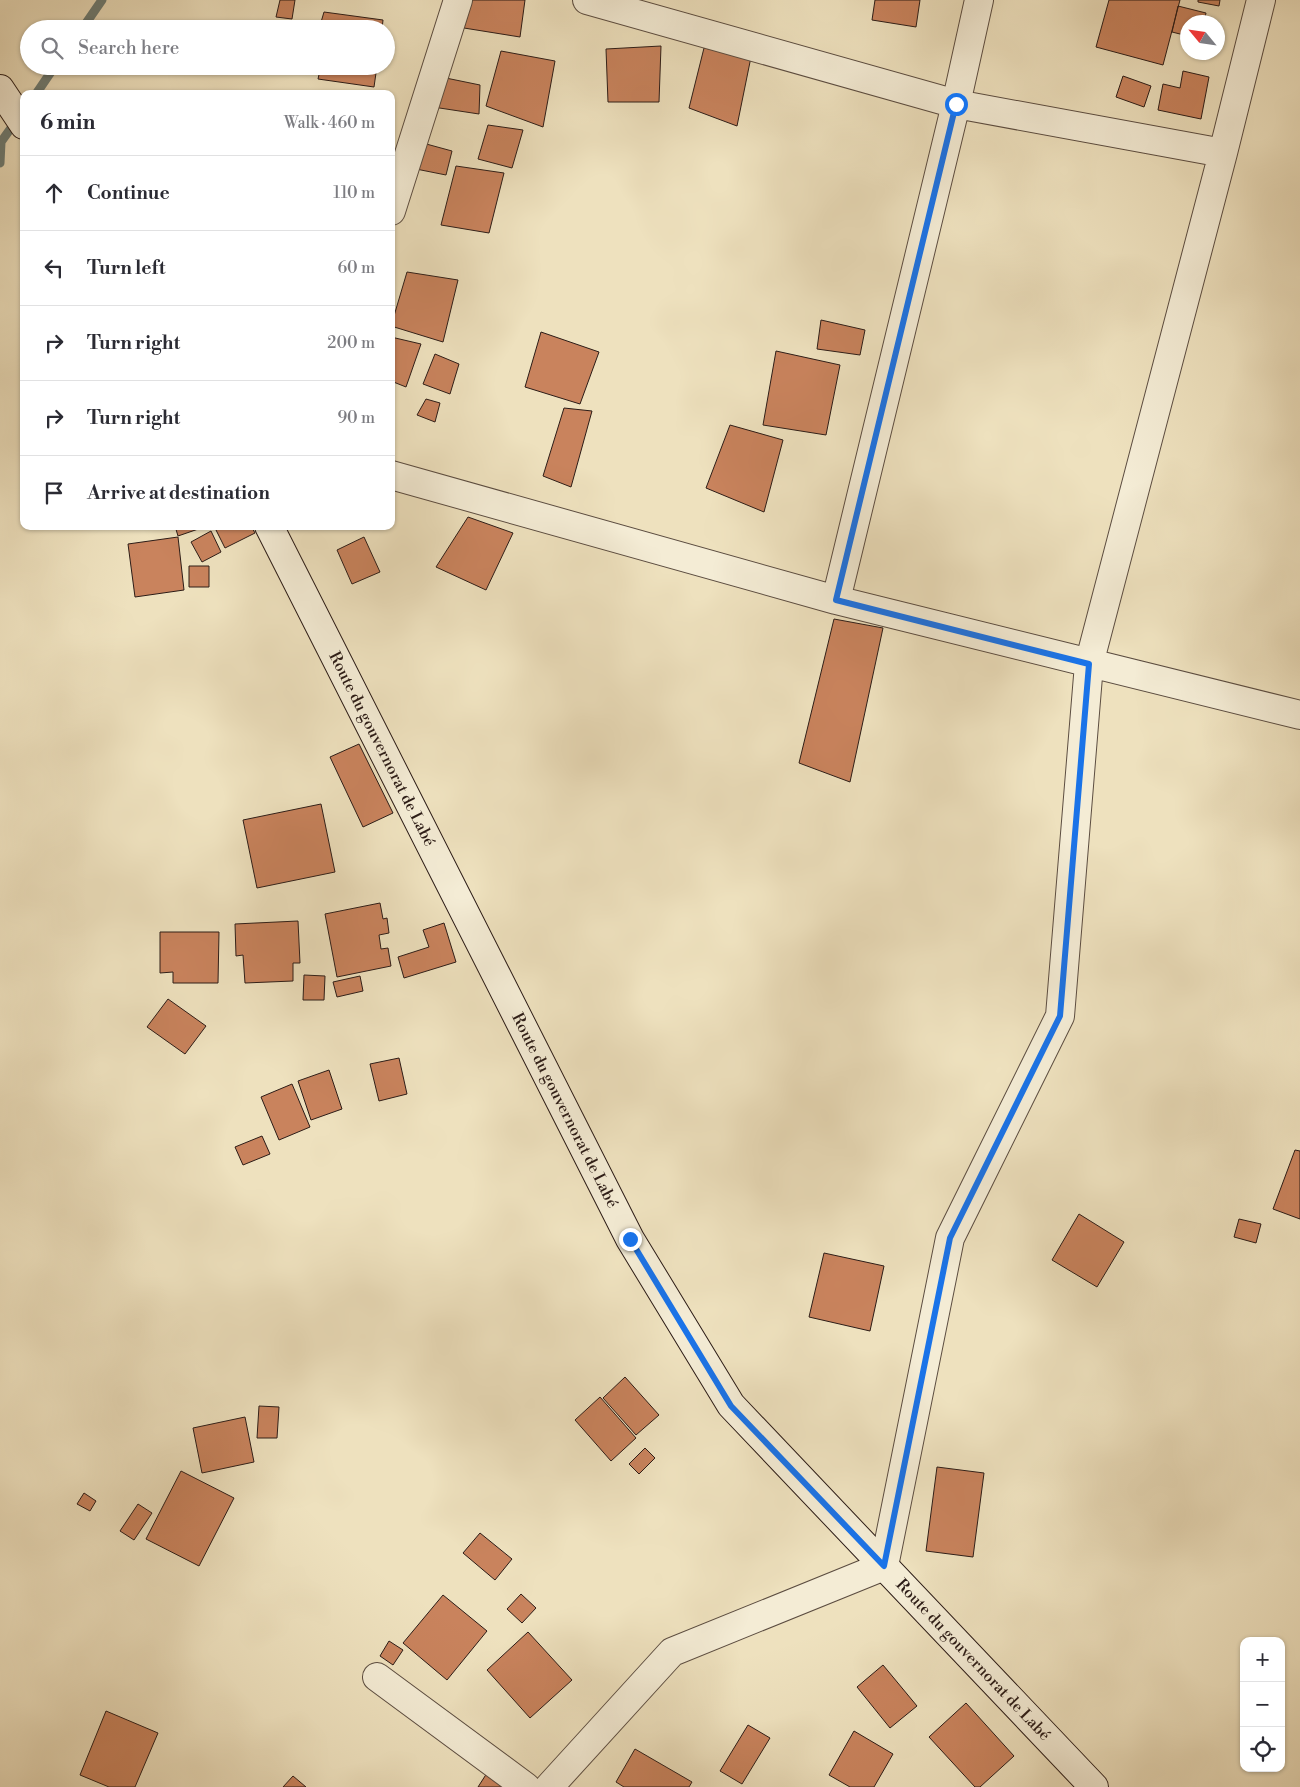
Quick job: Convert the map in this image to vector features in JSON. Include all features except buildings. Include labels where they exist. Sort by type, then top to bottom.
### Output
[{"type":"street","points":[[395,198],[458,0]]},
{"type":"street","points":[[588,0],[956,104],[1223,153]]},
{"type":"street","points":[[836,600],[956,104],[979,0]]},
{"type":"street","points":[[550,1787],[672,1652],[884,1566],[950,1238],[1060,1016],[1089,664],[1223,153],[1261,0]]},
{"type":"street","points":[[0,89],[20,119]]},
{"type":"street","points":[[395,476],[836,600],[1300,715]]},
{"type":"street","name":"Route du gouvernorat de Labé","points":[[270,530],[630,1239],[731,1406],[1094,1787]]},
{"type":"street","points":[[377,1677],[526,1787]]},
{"type":"waterway","points":[[88,20],[102,0]]},
{"type":"waterway","points":[[39,90],[49,75]]},
{"type":"waterway","points":[[0,163],[1,142],[16,121]]},
{"type":"route","points":[[630,1239],[731,1406],[884,1566],[950,1238],[1060,1016],[1089,664],[836,600],[956,104]]}]
